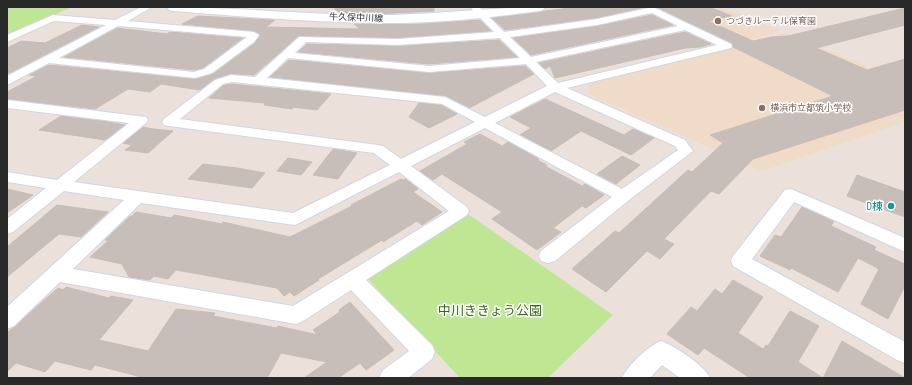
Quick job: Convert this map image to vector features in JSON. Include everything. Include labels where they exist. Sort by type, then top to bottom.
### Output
[{"type":"street","points":[[7,81],[148,7]]},
{"type":"street","name":"牛久保中川線","points":[[173,7],[293,16],[383,19],[539,7]]},
{"type":"street","name":"牛久保中川線","points":[[221,7],[299,13],[386,15],[477,11],[513,7]]},
{"type":"street","points":[[7,177],[295,219],[555,87],[727,46],[653,10],[597,22],[501,35],[398,42],[303,39],[258,81]]},
{"type":"street","points":[[477,11],[555,87],[680,143],[686,151],[623,196],[548,256]]},
{"type":"street","points":[[7,39],[53,18],[254,35],[250,40],[208,71],[195,75],[47,60]]},
{"type":"street","points":[[286,55],[429,69],[527,61],[686,27]]},
{"type":"street","points":[[56,274],[296,315],[461,210],[378,149],[233,132],[169,122],[218,82],[231,78],[445,101],[623,196]]},
{"type":"street","points":[[7,104],[141,120],[7,228]]},
{"type":"street","points":[[905,245],[791,194],[740,261],[905,353]]},
{"type":"street","points":[[7,320],[137,197]]},
{"type":"street","points":[[353,279],[424,352],[391,378]]},
{"type":"street","points":[[634,378],[661,351],[698,378]]},
{"type":"shaded area","name":"つづきルーテル保育園","points":[[673,7],[720,7],[781,31],[731,44],[659,11]]},
{"type":"shaded area","name":"横浜市立都筑小学校","points":[[786,33],[866,66],[869,70],[905,86],[905,122],[762,171],[589,94],[588,84]]},
{"type":"green space","points":[[7,7],[72,7],[7,36]]},
{"type":"green space","name":"中川ききょう公園","points":[[468,214],[613,315],[548,378],[460,378],[368,279]]},
{"type":"building","points":[[333,7],[434,7],[434,11],[376,14],[340,13]]},
{"type":"building","points":[[577,7],[646,7],[597,18],[505,30],[492,18]]},
{"type":"building","points":[[656,7],[709,7],[732,16],[708,21],[753,41],[771,37],[788,36],[905,8],[905,25],[816,48],[867,70],[905,59],[905,110],[753,159],[719,194],[711,191],[664,239],[674,244],[660,259],[647,251],[606,292],[572,269],[615,231],[619,233],[688,170],[692,172],[723,143],[710,135],[833,96],[733,47],[732,43]]},
{"type":"building","points":[[652,15],[673,25],[531,55],[513,38],[597,26]]},
{"type":"building","points":[[198,16],[275,20],[266,27],[360,29],[354,24],[420,24],[480,20],[491,31],[398,38],[299,36],[254,75],[231,74],[214,79],[200,90],[161,84],[150,92],[128,89],[95,109],[7,99],[7,92],[37,76],[29,75],[49,65],[195,79],[213,74],[255,43],[260,36],[260,34],[254,31],[182,24]]},
{"type":"building","points":[[82,25],[99,27],[10,73],[7,73],[7,48],[21,41],[45,43]]},
{"type":"building","points":[[117,28],[167,34],[170,32],[243,38],[203,68],[194,70],[64,57]]},
{"type":"building","points":[[685,32],[711,44],[700,47],[686,48],[555,78],[550,66],[545,69],[539,63]]},
{"type":"building","points":[[499,40],[517,57],[429,64],[298,52],[307,44],[398,46]]},
{"type":"building","points":[[289,60],[429,73],[525,66],[534,74],[469,108],[445,96],[270,77]]},
{"type":"building","points":[[232,84],[331,94],[317,110],[293,107],[292,109],[264,105],[265,103],[209,98],[224,85]]},
{"type":"building","points":[[545,99],[624,135],[633,129],[654,138],[631,155],[581,131],[551,151],[520,135],[531,128],[510,117]]},
{"type":"building","points":[[419,103],[442,105],[457,114],[429,128],[409,117]]},
{"type":"building","points":[[61,116],[125,125],[105,140],[39,130]]},
{"type":"building","points":[[143,127],[173,131],[148,153],[125,150],[132,145],[123,143]]},
{"type":"building","points":[[480,134],[502,146],[508,142],[539,159],[537,160],[547,165],[545,166],[582,186],[585,184],[604,195],[586,208],[582,206],[553,228],[561,232],[537,250],[492,219],[502,212],[442,174],[433,180],[420,171],[467,144],[464,142]]},
{"type":"building","points":[[333,149],[357,153],[338,179],[313,175]]},
{"type":"building","points":[[622,156],[640,165],[616,184],[597,174]]},
{"type":"building","points":[[288,158],[312,162],[301,175],[277,171]]},
{"type":"building","points":[[203,164],[265,173],[252,188],[188,179]]},
{"type":"building","name":"D棟","points":[[857,175],[905,192],[905,217],[847,196]]},
{"type":"building","points":[[401,179],[406,179],[418,189],[413,192],[442,212],[422,225],[417,221],[383,242],[382,240],[318,279],[319,280],[294,296],[290,292],[284,296],[277,288],[176,270],[168,279],[154,276],[150,280],[129,277],[122,264],[90,257],[108,241],[105,240],[136,212],[171,218],[174,215],[222,224],[223,222],[290,237],[352,206],[351,205]]},
{"type":"building","points":[[7,189],[33,195],[7,213]]},
{"type":"building","points":[[57,205],[108,212],[81,237],[59,234],[7,277],[7,247]]},
{"type":"building","points":[[802,207],[834,221],[831,226],[876,247],[874,250],[905,264],[905,286],[888,319],[861,304],[879,269],[858,258],[838,292],[791,268],[790,270],[760,256],[775,235],[781,237]]},
{"type":"building","points":[[733,280],[763,297],[738,333],[763,349],[766,345],[768,346],[790,311],[819,326],[798,362],[823,378],[750,378],[704,348],[698,355],[667,334],[691,307],[697,311],[715,289],[722,294]]},
{"type":"building","points":[[66,287],[109,298],[111,296],[133,300],[99,340],[148,351],[176,309],[215,313],[213,316],[277,328],[278,326],[318,335],[313,330],[340,312],[339,310],[350,302],[394,350],[366,370],[360,363],[338,378],[304,378],[327,362],[281,353],[267,378],[145,378],[95,365],[91,370],[55,361],[45,372],[16,363],[7,372],[7,333],[58,288],[63,290]]},
{"type":"building","points":[[842,341],[905,378],[823,378]]},
{"type":"place","name":"つづきルーテル保育園","points":[[718,21]]},
{"type":"place","name":"横浜市立都筑小学校","points":[[762,108]]},
{"type":"place","name":"D棟","points":[[891,206]]}]
